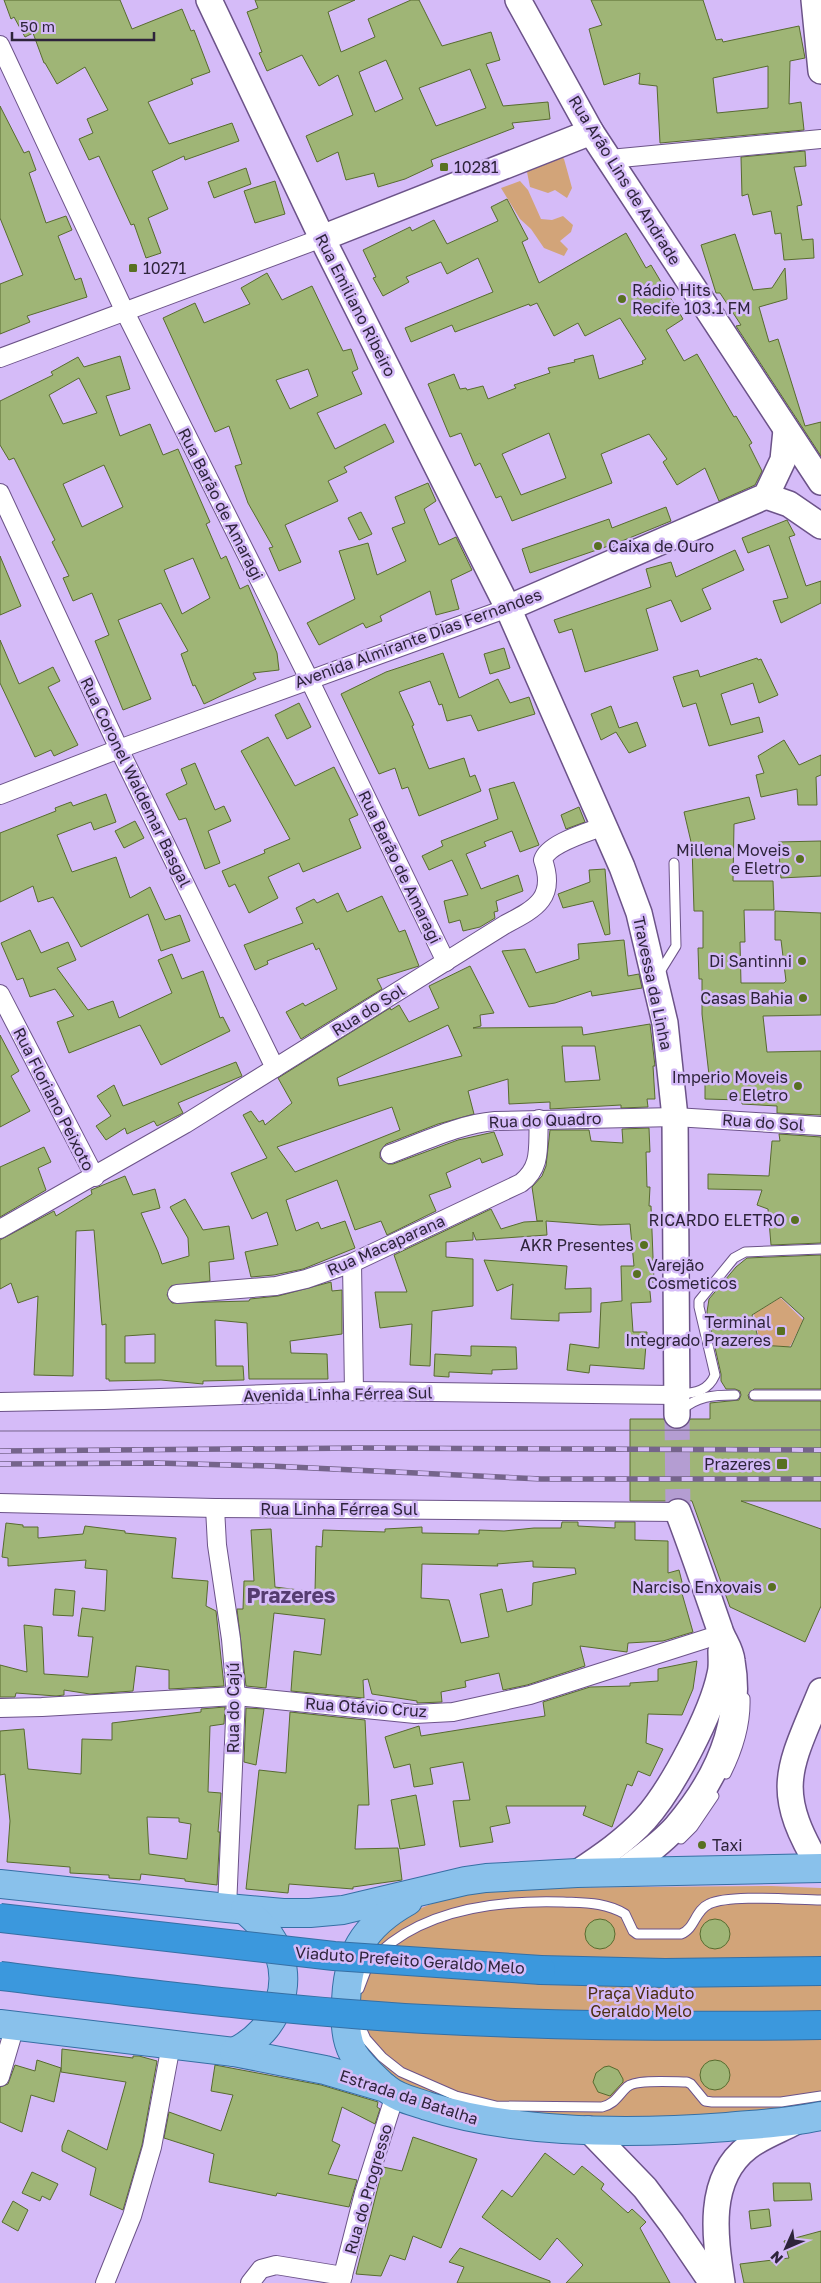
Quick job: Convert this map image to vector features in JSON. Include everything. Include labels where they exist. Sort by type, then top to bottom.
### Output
[{"type":"highway","name":"Viaduto Prefeito Geraldo Melo","points":[[0,1918],[325,1955],[541,1970],[665,1973],[821,1971]]},
{"type":"highway","points":[[0,1976],[181,1997],[422,2019],[658,2027],[821,2025]]},
{"type":"main road","name":"Rua Emiliano Ribeiro","points":[[209,0],[322,238],[508,608]]},
{"type":"main road","name":"Rua Arão Lins de Andrade","points":[[518,0],[592,132],[821,482]]},
{"type":"main road","points":[[814,0],[821,71]]},
{"type":"main road","points":[[322,238],[592,132]]},
{"type":"main road","points":[[786,430],[783,460],[766,496],[789,504],[821,526]]},
{"type":"main road","name":"Avenida Almirante Dias Fernandes","points":[[508,608],[766,496]]},
{"type":"main road","name":"Travessa da Linha","points":[[508,608],[604,826],[639,913],[664,1023],[675,1116],[676,1405]]},
{"type":"main road","points":[[640,1863],[675,1828],[710,1781],[727,1742],[735,1696],[731,1650],[678,1512]]},
{"type":"main road","points":[[577,1873],[613,1848],[645,1819],[667,1789],[694,1740],[731,1650]]},
{"type":"main road","points":[[0,1884],[284,1913],[343,1910],[486,1878],[577,1873],[640,1863],[820,1868],[796,1821],[789,1795],[789,1783],[795,1752],[818,1705]]},
{"type":"main road","points":[[390,2092],[364,2067],[352,2052],[345,2022],[346,1984],[355,1953],[372,1927],[388,1912],[429,1890]]},
{"type":"main road","points":[[234,2052],[246,2046],[269,2025],[277,2009],[283,1985],[282,1966],[269,1934],[236,1909]]},
{"type":"main road","name":"Estrada da Batalha","points":[[8,2025],[234,2052],[325,2070],[456,2115],[487,2122],[662,2132],[809,2118]]},
{"type":"main road","points":[[722,2283],[716,2234],[718,2195],[724,2176],[732,2162],[749,2146],[809,2118]]},
{"type":"main road","points":[[588,2129],[644,2188],[676,2230],[712,2283]]},
{"type":"street","name":"Rua Barão de Amaragi","points":[[0,45],[125,312],[309,679],[446,962]]},
{"type":"street","points":[[610,159],[821,139]]},
{"type":"street","points":[[0,358],[322,238]]},
{"type":"street","name":"Rua Coronel Waldemar Basgal","points":[[0,493],[119,749],[274,1068]]},
{"type":"street","name":"Avenida Almirante Dias Fernandes","points":[[0,794],[309,679],[508,608]]},
{"type":"street","name":"Rua do Sol","points":[[0,1230],[186,1124],[535,908],[547,886],[549,878],[543,860],[551,848],[604,826]]},
{"type":"street","name":"Rua Floriano Peixoto","points":[[0,994],[95,1177]]},
{"type":"street","name":"Rua do Sol","points":[[675,1116],[821,1126]]},
{"type":"street","name":"Rua do Quadro","points":[[390,1154],[485,1122],[675,1116]]},
{"type":"street","name":"Rua Macaparana","points":[[177,1294],[276,1286],[306,1279],[352,1263],[520,1183],[534,1171],[537,1159],[538,1119]]},
{"type":"street","points":[[352,1263],[354,1391]]},
{"type":"street","name":"Avenida Linha Férrea Sul","points":[[0,1402],[354,1391],[676,1405]]},
{"type":"street","name":"Rua Linha Férrea Sul","points":[[0,1503],[215,1508],[678,1512]]},
{"type":"street","name":"Rua do Cajú","points":[[215,1508],[217,1546],[231,1639],[236,1696],[236,1909]]},
{"type":"street","name":"Rua Otávio Cruz","points":[[0,1708],[236,1696],[415,1714],[453,1712],[731,1650]]},
{"type":"street","points":[[0,2077],[8,2025]]},
{"type":"street","points":[[104,2283],[132,2216],[152,2147],[171,2045]]},
{"type":"street","name":"Rua do Progresso","points":[[345,2277],[364,2192],[390,2092]]},
{"type":"street","points":[[250,2283],[260,2269],[276,2265],[345,2277]]},
{"type":"lane","points":[[654,980],[676,946],[674,863]]},
{"type":"lane","points":[[676,1405],[686,1406],[704,1396],[731,1395],[719,1388],[699,1301],[734,1258],[745,1252],[821,1249]]},
{"type":"lane","points":[[676,1405],[707,1388],[715,1375]]},
{"type":"lane","points":[[754,1395],[821,1395]]},
{"type":"lane","points":[[676,1844],[693,1827],[721,1783],[734,1757],[746,1712],[745,1686]]},
{"type":"lane","points":[[821,1900],[752,1899],[720,1901],[704,1907],[688,1932],[681,1934],[637,1934],[633,1931],[625,1914],[601,1903],[534,1901],[472,1908],[439,1917],[411,1930],[380,1951],[367,1968],[360,1982],[357,1999],[357,2019],[366,2039],[382,2057],[401,2072],[456,2096],[496,2106],[602,2107],[610,2105],[627,2087],[633,2084],[647,2083],[686,2082],[691,2084],[705,2101],[712,2102],[781,2102],[821,2096]]},
{"type":"green space","points":[[556,150],[564,159],[572,188],[567,198],[555,190],[548,193],[530,187],[526,167]]},
{"type":"green space","points":[[520,181],[528,190],[541,219],[552,220],[563,216],[573,225],[571,232],[560,241],[568,249],[564,256],[544,248],[531,229],[520,219],[501,188]]},
{"type":"green space","points":[[780,1298],[803,1320],[791,1345],[788,1347],[762,1345],[754,1314]]},
{"type":"green space","name":"Praça Viaduto Geraldo Melo","points":[[771,1886],[821,1888],[821,2108],[788,2114],[647,2118],[501,2117],[404,2090],[368,2065],[350,1993],[368,1944],[408,1914],[419,1909],[443,1899],[495,1888]]},
{"type":"building","points":[[4,0],[120,0],[132,29],[182,9],[191,31],[194,30],[210,72],[191,79],[193,84],[148,102],[169,144],[232,123],[239,141],[185,160],[184,156],[152,171],[168,209],[148,218],[161,253],[146,258],[134,224],[131,225],[99,156],[89,160],[79,139],[93,133],[87,119],[108,110],[85,67],[57,84],[44,63],[33,33],[25,37],[14,17],[11,19]]},
{"type":"building","points":[[255,0],[355,0],[328,12],[341,52],[375,37],[368,19],[411,0],[419,0],[442,46],[491,32],[500,60],[486,64],[503,106],[548,102],[550,119],[512,123],[514,128],[431,160],[433,166],[405,179],[378,187],[374,173],[346,180],[338,152],[317,162],[306,136],[353,115],[338,75],[319,86],[302,55],[267,71],[259,53],[262,52],[247,12],[258,8]],"holes":[[[386,60],[403,99],[375,112],[359,72]],[[470,69],[486,108],[436,126],[419,88]]]},
{"type":"building","points":[[591,0],[703,0],[716,40],[722,39],[723,42],[799,26],[805,58],[790,61],[789,104],[801,102],[804,130],[660,143],[657,86],[639,84],[640,73],[604,85],[589,29],[602,25]],"holes":[[[768,66],[768,108],[717,113],[713,78]]]},
{"type":"building","points":[[0,106],[24,153],[29,151],[36,170],[29,173],[46,223],[66,216],[72,230],[58,236],[75,280],[81,278],[87,297],[27,316],[30,322],[0,334],[0,284],[23,275],[0,218]]},
{"type":"building","points":[[805,151],[806,166],[794,167],[802,205],[797,206],[802,240],[813,239],[814,258],[784,260],[781,233],[775,234],[771,211],[753,215],[748,194],[742,196],[741,157]]},
{"type":"building","points":[[246,168],[251,184],[214,198],[208,182]]},
{"type":"building","points":[[275,181],[285,214],[255,223],[244,191]]},
{"type":"building","points":[[507,199],[528,239],[522,242],[539,283],[626,233],[646,268],[651,265],[683,319],[666,330],[684,361],[697,354],[734,417],[736,416],[752,443],[749,445],[762,471],[755,485],[719,501],[705,468],[677,485],[663,462],[667,459],[649,434],[601,454],[612,483],[512,521],[501,496],[496,498],[480,463],[475,466],[461,433],[450,437],[428,384],[454,374],[460,389],[466,388],[467,390],[483,386],[488,399],[516,388],[514,385],[550,373],[548,368],[575,362],[574,360],[593,355],[599,379],[643,364],[642,361],[646,359],[620,318],[585,336],[578,323],[554,336],[537,303],[530,306],[529,304],[455,332],[452,325],[411,342],[405,328],[493,292],[478,258],[447,274],[441,262],[406,277],[409,282],[383,296],[373,278],[376,277],[363,250],[410,227],[412,231],[434,220],[447,244],[498,221],[491,207]],"holes":[[[549,433],[566,478],[521,495],[502,454]]]},
{"type":"building","points":[[735,234],[753,290],[772,288],[785,268],[787,299],[759,307],[769,342],[778,339],[805,426],[821,422],[821,456],[736,326],[741,325],[720,293],[716,293],[701,245]]},
{"type":"building","points":[[267,273],[282,300],[312,286],[343,351],[351,349],[358,369],[352,372],[362,394],[317,413],[335,449],[385,424],[394,442],[344,467],[347,472],[328,481],[338,501],[285,525],[301,562],[279,571],[269,548],[273,547],[248,503],[235,466],[242,464],[229,426],[215,432],[163,318],[195,303],[204,323],[250,304],[241,288]],"holes":[[[308,369],[318,396],[290,409],[276,380]]]},
{"type":"building","points":[[120,356],[130,389],[106,396],[120,436],[150,424],[163,455],[178,449],[210,522],[206,524],[221,559],[226,556],[240,589],[248,585],[277,653],[279,670],[253,673],[256,679],[204,704],[195,685],[193,686],[181,654],[188,651],[161,603],[118,620],[151,699],[123,710],[95,641],[109,635],[92,593],[73,601],[63,578],[69,576],[52,542],[55,540],[14,458],[9,460],[0,445],[0,401],[53,375],[51,372],[78,357],[84,367]],"holes":[[[79,378],[97,413],[63,424],[49,395]],[[104,465],[123,507],[82,527],[63,484]],[[193,558],[210,598],[182,614],[164,570]]]},
{"type":"building","points":[[428,483],[436,501],[424,509],[439,545],[456,537],[472,570],[451,580],[459,609],[436,615],[430,591],[380,616],[382,621],[366,628],[363,623],[319,645],[307,623],[355,599],[339,551],[368,543],[377,575],[406,561],[392,528],[405,523],[395,497]]},
{"type":"building","points":[[666,507],[671,521],[617,543],[530,573],[522,549],[609,519],[612,528]]},
{"type":"building","points":[[361,512],[372,534],[359,540],[348,518]]},
{"type":"building","points":[[787,520],[795,535],[789,537],[806,586],[821,581],[821,603],[781,623],[773,601],[788,598],[769,545],[748,553],[742,538]]},
{"type":"building","points":[[735,550],[744,570],[702,589],[711,609],[681,622],[671,600],[646,609],[658,650],[585,672],[572,629],[559,633],[554,620],[651,587],[646,569],[671,562],[676,577]]},
{"type":"building","points":[[0,556],[21,606],[0,615]]},
{"type":"building","points":[[0,640],[19,684],[53,667],[60,681],[48,687],[78,745],[54,756],[51,750],[35,757],[0,683]]},
{"type":"building","points":[[504,648],[510,668],[490,674],[484,654]]},
{"type":"building","points":[[443,653],[459,698],[498,679],[510,703],[529,697],[535,714],[478,731],[471,715],[447,721],[442,704],[439,705],[430,681],[399,692],[414,725],[412,726],[429,769],[464,758],[470,777],[475,775],[481,791],[419,816],[408,787],[402,789],[395,768],[379,774],[341,694],[386,672]]},
{"type":"building","points":[[757,658],[758,660],[761,659],[778,695],[759,703],[753,683],[721,694],[731,725],[759,717],[763,732],[709,746],[696,703],[683,707],[673,677],[698,670],[700,677]]},
{"type":"building","points":[[299,703],[311,727],[287,739],[275,715]]},
{"type":"building","points":[[611,706],[619,728],[637,722],[646,746],[629,753],[616,732],[601,740],[591,714]]},
{"type":"building","points":[[268,737],[295,786],[334,767],[358,815],[349,819],[361,848],[303,872],[299,863],[268,877],[278,898],[249,913],[235,884],[229,887],[222,871],[265,853],[264,850],[290,839],[241,751]]},
{"type":"building","points":[[784,740],[799,765],[821,755],[821,775],[816,777],[817,805],[798,805],[797,789],[761,797],[756,775],[764,773],[758,756]]},
{"type":"building","points":[[195,763],[215,810],[224,806],[231,821],[208,831],[220,863],[205,869],[186,818],[179,820],[166,794],[187,784],[181,769]]},
{"type":"building","points":[[514,782],[539,845],[520,852],[512,831],[484,842],[486,846],[466,854],[481,889],[518,875],[523,891],[496,901],[498,911],[494,912],[495,918],[480,927],[463,931],[460,920],[449,923],[444,901],[468,895],[452,860],[429,870],[422,856],[443,846],[441,841],[498,819],[489,789]]},
{"type":"building","points":[[106,794],[116,822],[94,830],[91,822],[57,835],[72,872],[116,857],[130,898],[150,887],[165,920],[180,915],[190,941],[161,951],[148,914],[81,947],[53,897],[38,902],[33,886],[0,902],[0,833],[56,811],[55,808],[71,802],[73,806]]},
{"type":"building","points":[[749,797],[755,819],[734,824],[733,881],[773,881],[774,910],[744,910],[745,942],[740,942],[741,983],[784,983],[786,981],[781,940],[775,940],[775,911],[821,913],[821,1015],[763,1016],[767,1052],[821,1051],[821,1115],[777,1113],[777,1106],[742,1104],[742,1100],[705,1099],[705,1076],[709,1075],[702,1014],[702,979],[699,979],[698,948],[703,948],[703,911],[694,911],[692,846],[684,812]]},
{"type":"building","points":[[579,807],[585,822],[566,829],[561,815]]},
{"type":"building","points":[[135,821],[144,838],[124,848],[115,831]]},
{"type":"building","name":"Millena Moveis e Eletro","points":[[821,841],[821,876],[781,878],[778,842]]},
{"type":"building","points":[[605,869],[610,934],[605,935],[593,901],[563,908],[558,894],[590,882],[589,870]]},
{"type":"building","points":[[338,893],[347,912],[382,896],[399,932],[405,930],[419,966],[377,979],[382,989],[301,1039],[286,1012],[303,1003],[305,1006],[337,989],[319,948],[316,950],[313,943],[267,961],[268,964],[255,970],[244,945],[303,923],[296,908],[314,899],[317,903]]},
{"type":"building","points":[[30,930],[41,953],[68,942],[76,960],[57,968],[88,1010],[113,1001],[119,1018],[172,993],[158,960],[172,954],[182,979],[203,971],[220,1018],[223,1017],[230,1031],[161,1065],[140,1025],[69,1053],[57,1022],[74,1016],[55,989],[30,997],[23,978],[17,980],[1,943]]},
{"type":"building","points":[[624,940],[628,976],[639,974],[642,988],[592,996],[591,991],[555,1003],[529,1007],[502,951],[525,949],[536,973],[579,959],[578,944]]},
{"type":"building","points":[[470,966],[494,1013],[480,1015],[481,1026],[473,1028],[582,1027],[583,1035],[650,1024],[655,1066],[653,1066],[655,1099],[647,1099],[648,1107],[621,1108],[621,1105],[550,1109],[550,1102],[509,1104],[508,1079],[468,1091],[474,1114],[438,1124],[386,1144],[380,1152],[380,1158],[388,1164],[393,1164],[458,1140],[494,1132],[503,1155],[482,1163],[480,1158],[446,1173],[451,1187],[429,1195],[436,1211],[387,1235],[381,1221],[355,1230],[337,1180],[286,1200],[296,1231],[318,1222],[321,1229],[345,1221],[355,1248],[303,1269],[274,1275],[251,1277],[245,1252],[278,1245],[267,1212],[252,1219],[231,1173],[267,1158],[243,1115],[251,1111],[259,1122],[263,1120],[265,1125],[292,1103],[278,1078],[390,1008],[391,1010],[399,1005],[409,1022],[439,1008],[429,986]],"holes":[[[448,1025],[462,1056],[339,1086],[337,1078]],[[562,1046],[595,1046],[600,1080],[565,1082]],[[392,1107],[400,1130],[295,1172],[277,1147]]]},
{"type":"building","points":[[0,1035],[19,1071],[11,1076],[30,1111],[0,1127]]},
{"type":"building","points":[[236,1062],[242,1076],[178,1103],[183,1113],[157,1126],[154,1121],[127,1134],[125,1128],[106,1140],[96,1126],[111,1116],[97,1096],[114,1085],[123,1106]]},
{"type":"building","points":[[649,1128],[650,1152],[646,1152],[647,1187],[650,1187],[649,1206],[651,1206],[654,1282],[649,1282],[651,1302],[631,1303],[633,1332],[647,1332],[644,1369],[590,1365],[589,1373],[567,1370],[570,1344],[599,1348],[601,1303],[622,1301],[621,1266],[634,1266],[630,1224],[600,1225],[546,1221],[547,1235],[476,1240],[473,1232],[473,1240],[446,1242],[446,1257],[473,1259],[473,1306],[432,1311],[430,1366],[410,1365],[412,1324],[380,1328],[375,1292],[407,1292],[394,1255],[491,1209],[501,1229],[524,1222],[543,1221],[537,1221],[532,1187],[542,1176],[546,1166],[550,1130],[589,1130],[591,1141],[623,1143],[622,1129]]},
{"type":"building","points":[[779,1134],[821,1137],[821,1243],[771,1245],[768,1209],[757,1205],[762,1190],[708,1189],[708,1174],[769,1176],[772,1141],[780,1141]]},
{"type":"building","points":[[44,1147],[51,1162],[38,1168],[46,1190],[0,1217],[0,1167]]},
{"type":"building","points":[[125,1176],[133,1195],[155,1189],[160,1208],[141,1213],[162,1264],[189,1256],[188,1238],[170,1207],[185,1199],[203,1230],[229,1226],[234,1259],[209,1262],[210,1281],[171,1286],[167,1295],[172,1303],[249,1301],[250,1299],[278,1296],[331,1282],[332,1291],[342,1290],[342,1334],[290,1341],[291,1353],[327,1354],[328,1379],[249,1379],[247,1323],[215,1320],[216,1366],[243,1366],[244,1380],[203,1381],[203,1384],[161,1380],[109,1381],[109,1379],[106,1379],[106,1324],[102,1325],[94,1230],[76,1231],[73,1376],[34,1375],[38,1296],[18,1303],[11,1283],[0,1289],[0,1240],[54,1211],[56,1216],[92,1194],[91,1190]],"holes":[[[155,1334],[155,1363],[125,1363],[125,1336]]]},
{"type":"building","points":[[821,1255],[821,1389],[754,1389],[748,1395],[749,1399],[754,1401],[821,1401],[821,1501],[741,1501],[821,1529],[821,1606],[805,1642],[730,1607],[692,1501],[680,1498],[669,1501],[630,1501],[630,1419],[664,1419],[670,1427],[678,1429],[685,1427],[690,1419],[710,1419],[710,1403],[739,1400],[740,1391],[726,1389],[721,1381],[707,1312],[709,1299],[736,1267],[747,1258]],"holes":[[[781,1297],[804,1318],[791,1347],[760,1345],[752,1315]]]},
{"type":"building","points":[[484,1260],[567,1266],[565,1289],[591,1288],[591,1312],[559,1313],[559,1321],[511,1319],[513,1284],[497,1291]]},
{"type":"building","points":[[471,1346],[516,1347],[517,1369],[492,1370],[492,1374],[449,1372],[449,1377],[434,1376],[435,1354],[471,1356]]},
{"type":"building","points":[[562,1522],[578,1522],[578,1526],[615,1528],[615,1522],[635,1522],[635,1540],[668,1541],[668,1573],[679,1570],[684,1590],[681,1590],[693,1632],[663,1641],[628,1643],[627,1652],[580,1646],[585,1666],[527,1685],[503,1690],[499,1673],[465,1681],[466,1687],[441,1692],[442,1702],[417,1703],[417,1701],[372,1694],[368,1679],[363,1680],[364,1698],[291,1691],[294,1651],[321,1655],[325,1619],[274,1613],[266,1688],[246,1686],[237,1609],[243,1609],[244,1581],[254,1581],[251,1530],[271,1529],[275,1587],[315,1592],[316,1546],[322,1547],[323,1530],[385,1532],[385,1529],[422,1527],[422,1533],[479,1534],[479,1530],[504,1531],[561,1528]],"holes":[[[533,1561],[533,1567],[575,1568],[576,1574],[533,1583],[532,1605],[507,1612],[502,1589],[480,1594],[489,1637],[461,1643],[449,1600],[421,1598],[422,1564],[498,1566],[497,1564]]]},
{"type":"building","points":[[6,1523],[23,1525],[23,1527],[38,1527],[38,1538],[83,1534],[85,1526],[125,1531],[125,1533],[176,1538],[172,1578],[208,1581],[206,1606],[216,1611],[224,1686],[169,1689],[169,1670],[136,1666],[133,1691],[90,1694],[64,1690],[64,1695],[56,1696],[16,1693],[15,1697],[0,1697],[0,1665],[27,1672],[24,1625],[42,1627],[44,1674],[88,1677],[93,1637],[78,1636],[82,1608],[105,1611],[107,1570],[85,1568],[86,1560],[8,1566],[8,1558],[2,1557]]},
{"type":"building","points":[[55,1589],[75,1591],[73,1616],[53,1615]]},
{"type":"building","points":[[697,1661],[693,1689],[682,1715],[648,1714],[646,1743],[663,1749],[650,1776],[638,1771],[632,1786],[627,1784],[612,1827],[583,1815],[586,1806],[506,1806],[510,1823],[490,1827],[493,1842],[460,1847],[453,1801],[470,1800],[463,1762],[430,1768],[433,1784],[414,1787],[410,1764],[394,1768],[385,1737],[419,1726],[421,1736],[545,1716],[543,1702],[590,1687],[630,1686],[630,1683],[658,1681],[658,1669]]},
{"type":"building","points":[[225,1707],[224,1724],[210,1726],[208,1792],[221,1793],[217,1885],[141,1874],[140,1880],[109,1878],[109,1875],[70,1873],[70,1867],[7,1862],[10,1821],[5,1774],[0,1775],[0,1731],[24,1729],[28,1769],[81,1774],[82,1739],[112,1740],[112,1723],[201,1712],[201,1709]],"holes":[[[147,1817],[179,1818],[179,1822],[191,1824],[187,1859],[149,1854]]]},
{"type":"building","points":[[246,1708],[264,1709],[256,1765],[244,1762]]},
{"type":"building","points":[[290,1712],[365,1720],[369,1805],[358,1805],[355,1849],[398,1848],[402,1880],[353,1887],[353,1889],[289,1884],[288,1893],[246,1889],[259,1770],[286,1773]]},
{"type":"building","points":[[416,1795],[425,1845],[400,1849],[391,1800]]},
{"type":"building","points":[[600,1919],[606,1920],[614,1928],[614,1940],[606,1948],[600,1949],[594,1948],[586,1940],[585,1934],[586,1928],[594,1920]]},
{"type":"building","points":[[715,1919],[721,1920],[729,1928],[729,1940],[721,1948],[715,1949],[709,1948],[701,1940],[700,1934],[701,1928],[709,1920]]},
{"type":"building","points":[[62,2049],[133,2058],[133,2056],[139,2056],[157,2061],[142,2145],[123,2210],[90,2195],[96,2168],[62,2151],[62,2146],[68,2130],[107,2150],[126,2082],[61,2072]]},
{"type":"building","points":[[37,2060],[61,2068],[54,2102],[31,2095],[22,2132],[0,2122],[0,2087],[8,2084],[15,2065],[35,2071]]},
{"type":"building","points":[[715,2060],[721,2061],[729,2069],[729,2081],[721,2089],[715,2090],[709,2089],[701,2081],[700,2075],[701,2069],[709,2061]]},
{"type":"building","points":[[215,2065],[321,2085],[378,2102],[377,2107],[380,2109],[375,2124],[342,2107],[332,2141],[340,2145],[328,2174],[357,2180],[349,2207],[277,2193],[276,2196],[209,2182],[214,2154],[164,2138],[169,2112],[221,2131],[233,2095],[211,2091]]},
{"type":"building","points":[[609,2066],[618,2070],[623,2079],[623,2082],[610,2096],[598,2092],[593,2082],[596,2073]]},
{"type":"building","points":[[413,2137],[477,2159],[441,2248],[413,2236],[405,2260],[390,2255],[381,2276],[356,2274],[383,2167],[402,2171]]},
{"type":"building","points":[[545,2153],[574,2175],[582,2166],[604,2184],[601,2189],[628,2213],[632,2209],[646,2222],[640,2228],[670,2283],[566,2283],[583,2265],[557,2238],[540,2260],[482,2217],[502,2190],[512,2197]]},
{"type":"building","points":[[32,2172],[58,2184],[50,2200],[42,2196],[40,2201],[22,2193]]},
{"type":"building","points":[[773,2183],[810,2183],[812,2200],[774,2201]]},
{"type":"building","points":[[13,2201],[28,2210],[18,2231],[2,2222]]},
{"type":"building","points":[[769,2209],[771,2226],[751,2229],[749,2211]]},
{"type":"building","points":[[821,2231],[821,2283],[744,2283],[740,2264],[789,2258],[784,2241]]},
{"type":"building","points":[[460,2248],[550,2281],[550,2283],[457,2283],[464,2267],[449,2262]]},
{"type":"tunnel","points":[[677,1415],[678,1512]]},
{"type":"tram line","points":[[0,1431],[821,1430]]},
{"type":"railway","points":[[0,1451],[360,1448],[821,1450]]},
{"type":"railway","points":[[0,1464],[157,1463],[270,1466],[541,1479],[821,1479]]},
{"type":"place","name":"10281","points":[[444,167]]},
{"type":"place","name":"10271","points":[[133,268]]},
{"type":"place","name":"Rádio Hits Recife 103.1 FM","points":[[622,299]]},
{"type":"place","name":"Caixa de Ouro","points":[[598,546]]},
{"type":"place","name":"Millena Moveis e Eletro","points":[[800,859]]},
{"type":"place","name":"Di Santinni","points":[[802,961]]},
{"type":"place","name":"Casas Bahia","points":[[803,998]]},
{"type":"place","name":"Imperio Moveis e Eletro","points":[[798,1086]]},
{"type":"place","name":"RICARDO ELETRO","points":[[795,1220]]},
{"type":"place","name":"AKR Presentes","points":[[644,1245]]},
{"type":"place","name":"Varejão Cosmeticos","points":[[637,1274]]},
{"type":"place","name":"Terminal Integrado Prazeres","points":[[781,1331]]},
{"type":"place","name":"Prazeres","points":[[782,1464]]},
{"type":"place","name":"Narciso Enxovais","points":[[772,1587]]},
{"type":"place","name":"Taxi","points":[[702,1845]]},
{"type":"district","name":"Prazeres","points":[[291,1595]]}]
